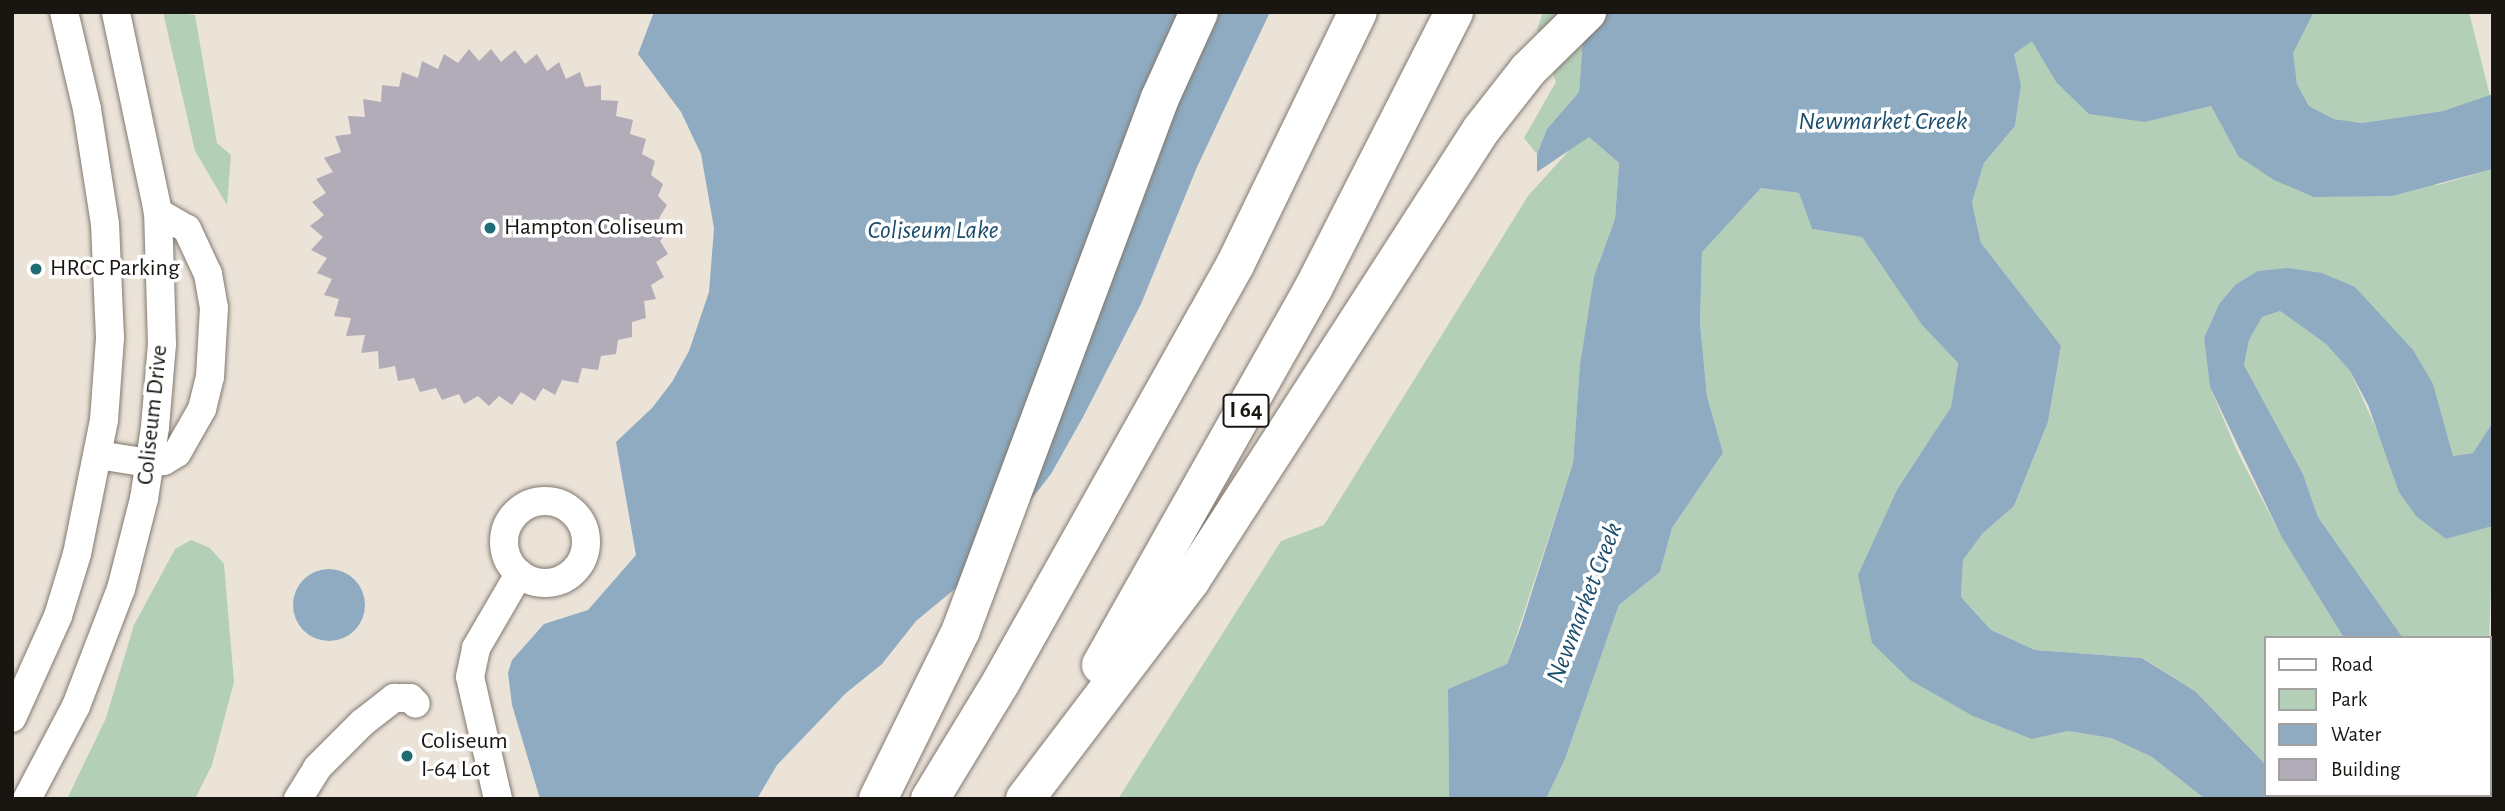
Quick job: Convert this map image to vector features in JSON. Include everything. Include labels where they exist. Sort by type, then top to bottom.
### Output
[{"type":"highway","points":[[878,799],[961,630],[1160,98],[1199,12]]},
{"type":"highway","points":[[930,799],[1001,682],[1222,290],[1358,12]]},
{"type":"highway","name":"I 64","points":[[1022,799],[1253,400],[1454,12]]},
{"type":"highway","points":[[1022,799],[1191,580],[1436,197],[1528,70],[1587,12]]},
{"type":"street","name":"Coliseum Drive","points":[[12,718],[58,617],[77,554],[98,455],[110,338],[107,245],[101,182],[64,12]]},
{"type":"street","name":"Coliseum Drive","points":[[27,799],[96,659],[121,589],[149,463],[162,344],[158,212],[116,12]]},
{"type":"street","points":[[98,455],[149,463],[164,461],[188,438],[202,409],[214,342],[208,274],[200,248],[174,217],[158,212]]},
{"type":"street","points":[[498,799],[474,708],[470,677],[476,648],[519,573]]},
{"type":"street","points":[[298,799],[317,768],[362,723],[394,698],[410,698],[416,704]]},
{"type":"green space","points":[[163,12],[195,15],[217,143],[231,155],[227,205],[195,151]]},
{"type":"green space","points":[[1543,12],[1585,12],[1579,92],[1547,129],[1537,154],[1524,138],[1556,82],[1537,30]]},
{"type":"green space","points":[[2314,12],[2469,12],[2490,96],[2443,111],[2362,123],[2334,119],[2309,106],[2297,84],[2292,54]]},
{"type":"green space","points":[[2032,40],[2056,82],[2145,122],[2211,106],[2238,156],[2438,185],[2493,169],[2493,422],[2473,453],[2453,456],[2442,421],[2381,319],[2355,287],[2235,285],[2219,304],[2204,338],[2210,387],[2237,451],[2281,536],[2343,636],[2264,636],[2264,763],[2195,691],[2143,658],[2035,650],[1991,630],[1961,597],[1963,560],[1983,533],[2014,506],[2048,422],[2061,347],[1981,243],[1972,202],[1984,163],[2015,126],[2021,85],[2013,53]]},
{"type":"green space","points":[[1589,137],[1619,163],[1615,219],[1594,276],[1580,364],[1573,463],[1507,664],[1448,689],[1449,799],[1118,799],[1281,541],[1324,525],[1528,196],[1574,145]]},
{"type":"green space","points":[[1761,188],[1799,193],[1812,229],[1862,237],[1922,325],[1958,363],[1951,407],[1898,488],[2031,739],[2068,731],[2111,738],[2152,757],[2205,799],[1546,799],[1565,759],[1619,605],[1660,572],[1672,528],[1723,453],[1707,396],[1700,323],[1702,251]]},
{"type":"green space","points":[[2280,311],[2326,344],[2350,371],[2384,446],[2446,539],[2493,526],[2489,636],[2402,636],[2318,517],[2303,474],[2244,365],[2249,340],[2262,317]]},
{"type":"green space","points":[[191,540],[210,548],[224,564],[234,682],[212,765],[195,799],[67,799],[106,718],[134,625],[175,549]]},
{"type":"green space","points":[[2289,797],[2410,797],[2410,799]]},
{"type":"water","name":"Coliseum Lake","points":[[654,12],[1270,12],[1197,167],[1141,304],[1083,417],[1051,474],[973,574],[916,621],[882,664],[846,693],[777,765],[757,799],[540,799],[512,705],[508,673],[512,660],[544,624],[588,610],[636,555],[616,442],[652,408],[672,382],[689,351],[709,292],[714,228],[701,154],[681,112],[638,54]]},
{"type":"water","name":"Newmarket Creek","points":[[1585,12],[2314,12],[2293,53],[2297,84],[2309,106],[2334,119],[2362,123],[2443,111],[2493,94],[2493,169],[2392,196],[2314,197],[2274,180],[2238,156],[2211,106],[2145,122],[2089,114],[2056,82],[2032,41],[2014,54],[2021,85],[2015,126],[1984,163],[1972,202],[1981,243],[2061,346],[2048,422],[2014,506],[1983,533],[1963,560],[1961,597],[1991,630],[2035,650],[2142,658],[2195,691],[2264,763],[2264,797],[2291,799],[2205,799],[2152,757],[2111,738],[2068,731],[2032,739],[1973,716],[1910,680],[1872,643],[1858,575],[1898,488],[1951,407],[1958,363],[1922,325],[1862,237],[1812,229],[1799,193],[1761,188],[1702,252],[1700,323],[1707,396],[1723,453],[1672,528],[1660,572],[1619,605],[1565,759],[1546,799],[1449,799],[1448,689],[1507,664],[1573,463],[1580,364],[1594,276],[1615,219],[1619,163],[1589,137],[1537,172],[1537,154],[1547,129],[1579,92]]},
{"type":"water","points":[[2288,268],[2322,273],[2355,287],[2413,350],[2433,384],[2453,456],[2473,453],[2493,422],[2493,526],[2446,539],[2416,516],[2399,492],[2368,405],[2350,371],[2326,344],[2280,311],[2262,317],[2249,340],[2244,365],[2303,474],[2318,517],[2402,636],[2343,636],[2281,536],[2210,387],[2204,338],[2219,304],[2235,285],[2258,271]]},
{"type":"water","points":[[336,569],[355,579],[363,591],[363,619],[355,631],[343,639],[322,641],[303,631],[295,619],[293,598],[303,579],[315,571]]},
{"type":"water","points":[[2493,632],[2493,793],[2491,718]]},
{"type":"water","points":[[2410,797],[2467,797],[2467,799]]},
{"type":"building","name":"Hampton Coliseum","points":[[469,49],[479,61],[491,49],[501,62],[515,50],[525,64],[537,54],[547,71],[559,62],[566,79],[580,72],[585,87],[601,85],[601,100],[618,101],[616,116],[633,120],[630,134],[646,139],[642,154],[655,161],[651,175],[663,184],[658,196],[667,205],[659,218],[670,229],[660,241],[668,254],[656,262],[664,277],[651,285],[656,299],[644,301],[646,318],[632,322],[632,337],[618,340],[616,354],[601,356],[598,370],[582,368],[578,383],[562,380],[555,395],[543,388],[535,401],[521,392],[512,405],[499,396],[489,406],[478,396],[464,404],[459,394],[442,400],[436,388],[420,392],[414,378],[398,381],[395,366],[379,369],[378,351],[361,353],[365,335],[346,336],[351,318],[334,316],[339,299],[324,295],[332,279],[317,273],[327,258],[311,250],[323,237],[310,226],[324,215],[312,202],[326,193],[316,179],[333,172],[324,158],[341,152],[335,136],[351,134],[348,116],[365,117],[363,99],[381,102],[382,85],[399,87],[402,72],[418,78],[422,61],[438,69],[444,54],[458,63]]},
{"type":"place","name":"Hampton Coliseum","points":[[490,228]]},
{"type":"place","name":"HRCC Parking","points":[[36,269]]},
{"type":"place","name":"Coliseum I-64 Lot","points":[[407,756]]}]
